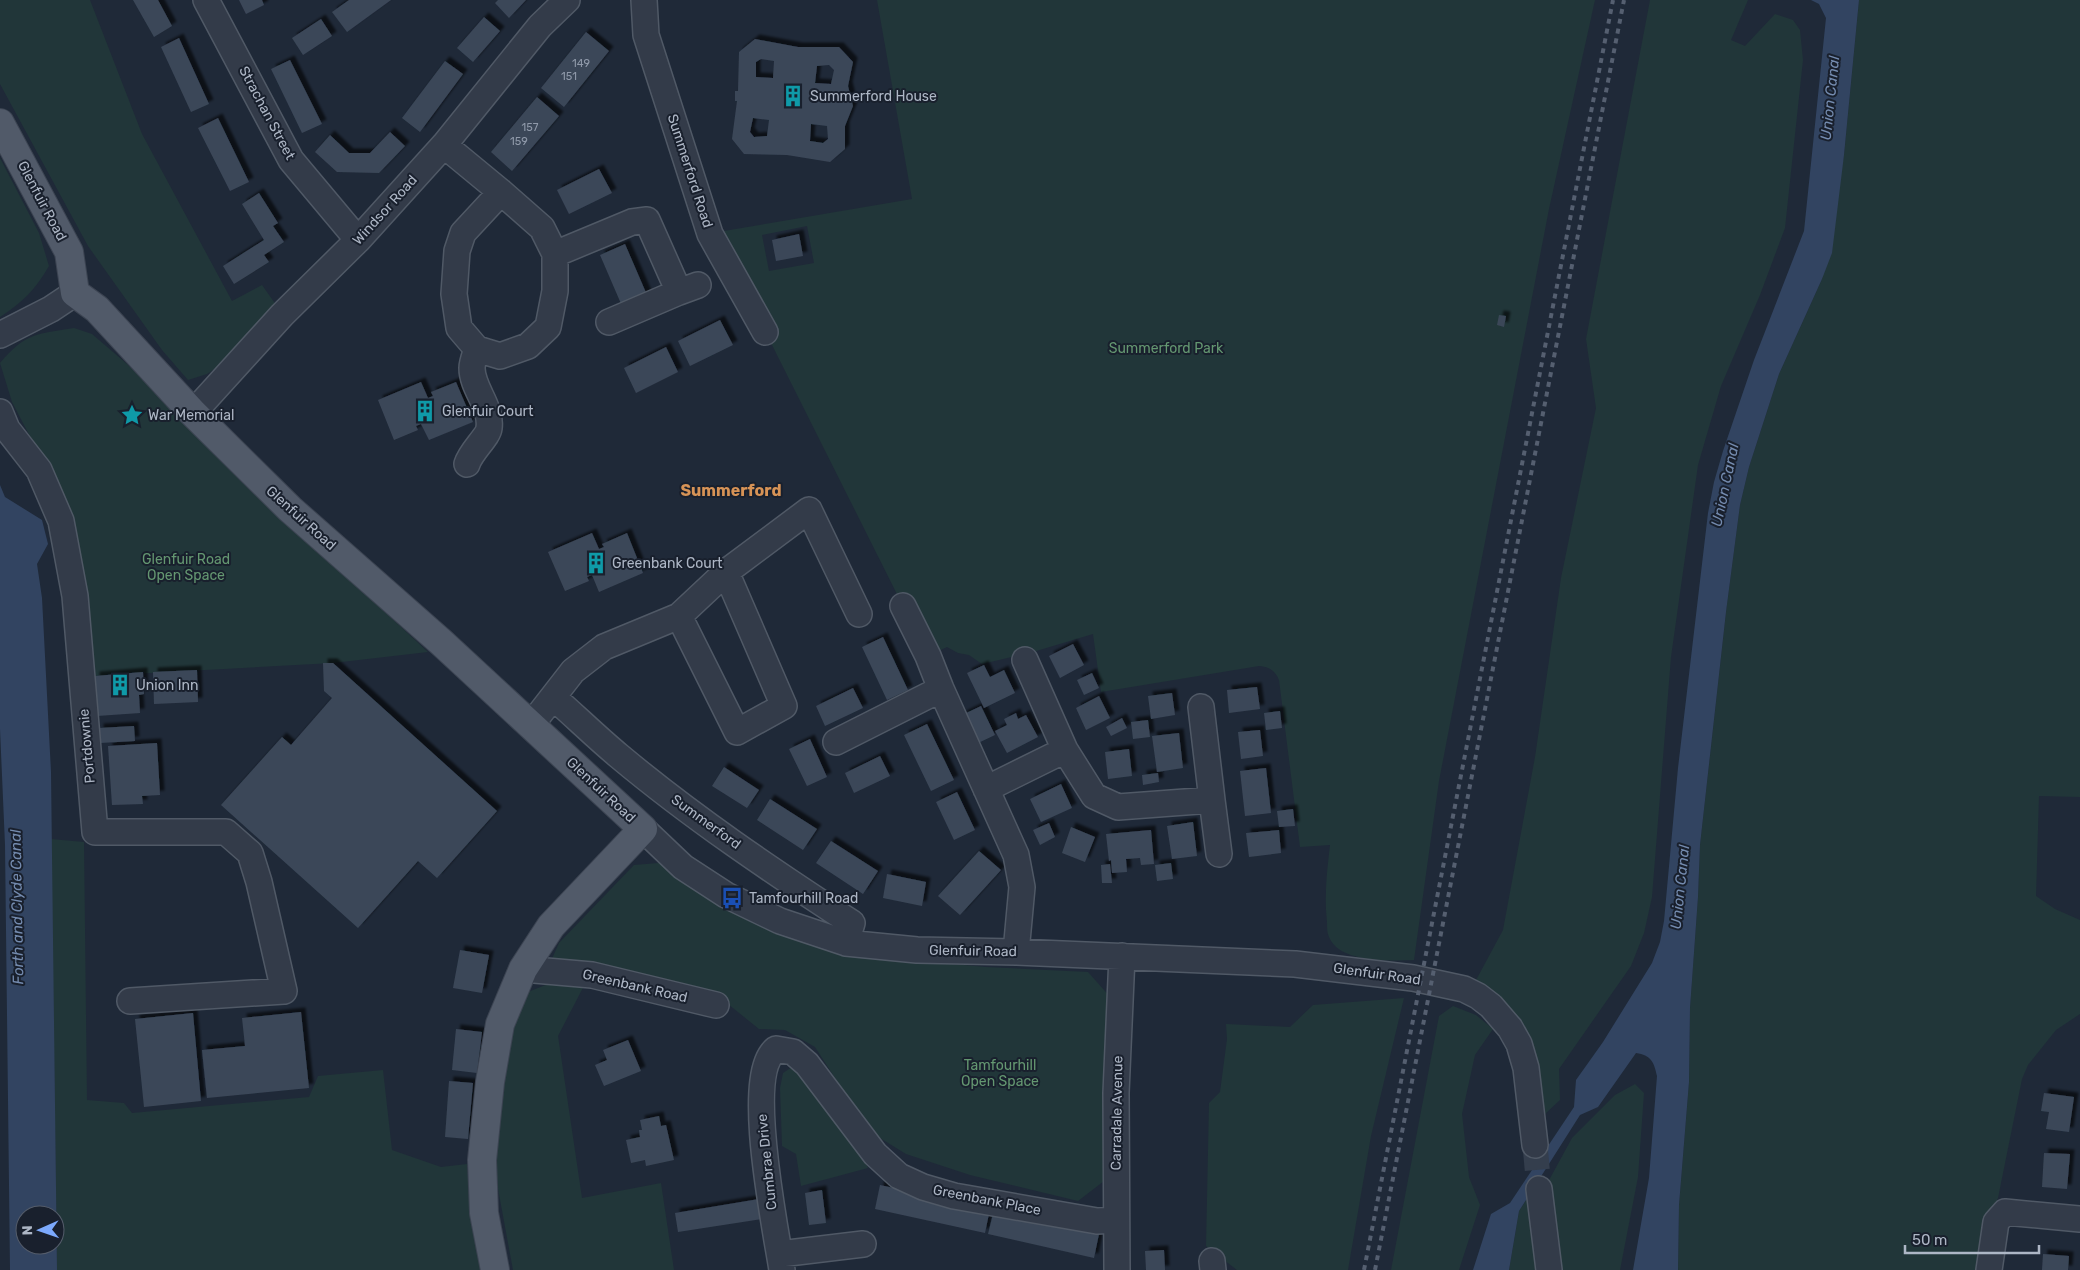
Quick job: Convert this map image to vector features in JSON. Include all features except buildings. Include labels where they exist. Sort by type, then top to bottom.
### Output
[{"type":"main road","name":"Glenfuir Road","points":[[0,123],[69,252],[74,293],[97,309],[193,413],[290,510],[441,642],[643,829]]},
{"type":"main road","points":[[495,1270],[484,1213],[482,1160],[490,1082],[500,1024],[523,969],[551,926],[643,829]]},
{"type":"street","name":"Strachan Street","points":[[206,0],[291,160],[358,240]]},
{"type":"street","name":"Windsor Road","points":[[193,413],[282,315],[358,240],[444,145],[540,26],[567,0]]},
{"type":"street","name":"Summerford Road","points":[[644,0],[646,35],[710,234],[765,332]]},
{"type":"street","points":[[444,145],[501,192],[542,228],[555,254],[555,291],[548,327],[528,346],[500,356],[477,349],[459,328],[454,294],[457,251],[463,233],[501,192]]},
{"type":"street","points":[[555,254],[632,222],[647,220],[689,288],[609,322]]},
{"type":"street","points":[[0,334],[51,309],[74,293]]},
{"type":"street","points":[[467,464],[470,454],[489,430],[488,412],[472,369],[477,349]]},
{"type":"street","name":"Portdownie","points":[[0,412],[7,429],[39,470],[61,521],[75,596],[95,832],[226,832],[250,853],[260,882],[284,991],[130,1001]]},
{"type":"street","points":[[531,725],[573,671],[604,647],[679,616],[726,572],[809,510],[859,614]]},
{"type":"street","points":[[679,616],[737,732],[784,706],[726,572]]},
{"type":"street","points":[[903,606],[928,656],[1016,855],[1022,887],[1016,952]]},
{"type":"street","points":[[1025,660],[1064,750],[1094,796],[1118,808],[1212,800]]},
{"type":"street","points":[[836,742],[941,689]]},
{"type":"street","name":"Summerford","points":[[553,697],[618,755],[689,810],[852,923],[846,943]]},
{"type":"street","points":[[1201,707],[1220,854]]},
{"type":"street","points":[[986,789],[1064,750]]},
{"type":"street","name":"Glenfuir Road","points":[[643,829],[683,867],[726,895],[780,921],[846,943],[917,950],[1122,956],[1311,965],[1413,978],[1464,989],[1478,996],[1491,1006],[1510,1028],[1519,1044],[1526,1068],[1535,1145]]},
{"type":"street","name":"Carradale Avenue","points":[[1118,1270],[1116,1093],[1122,956]]},
{"type":"street","name":"Greenbank Road","points":[[523,969],[592,974],[716,1005]]},
{"type":"street","name":"Greenbank Place","points":[[769,1054],[776,1049],[793,1052],[807,1064],[875,1154],[899,1176],[915,1184],[963,1197],[1097,1221],[1116,1220]]},
{"type":"street","name":"Cumbrae Drive","points":[[769,1054],[763,1077],[761,1100],[764,1158],[781,1262]]},
{"type":"street","points":[[1540,1189],[1548,1270]]},
{"type":"street","points":[[1989,1270],[1996,1222],[2005,1212],[2080,1218]]},
{"type":"street","points":[[781,1262],[862,1244]]},
{"type":"green space","points":[[0,0],[90,0],[142,134],[232,301],[262,285],[279,309],[228,360],[207,374],[188,380],[162,350],[88,246],[0,84]]},
{"type":"green space","name":"Summerford Park","points":[[877,0],[1595,0],[1549,209],[1439,781],[1414,960],[1380,960],[1354,956],[1343,952],[1329,937],[1326,893],[1330,845],[1300,847],[1279,680],[1271,670],[1259,666],[1101,692],[1093,634],[1033,652],[982,664],[969,655],[958,653],[947,647],[928,656],[762,325],[718,232],[912,199]],"holes":[[[807,226],[814,263],[769,271],[762,235]]]},
{"type":"green space","points":[[1650,0],[1748,0],[1731,40],[1745,46],[1775,14],[1793,20],[1800,30],[1803,60],[1785,228],[1760,295],[1721,386],[1698,465],[1671,657],[1652,897],[1644,933],[1631,966],[1559,1069],[1560,1100],[1545,1114],[1536,1056],[1518,1017],[1475,982],[1503,930],[1535,757],[1561,578],[1596,408],[1586,339]]},
{"type":"green space","points":[[1859,0],[2080,0],[2080,797],[2039,796],[2036,896],[2055,909],[2080,920],[2080,1014],[2056,1030],[2028,1065],[2022,1079],[1998,1198],[1981,1239],[1977,1270],[1678,1270],[1679,1205],[1689,1082],[1690,1008],[1700,845],[1740,505],[1749,467],[1779,374],[1822,279],[1844,155]]},
{"type":"green space","points":[[0,158],[39,233],[49,266],[28,295],[0,317]]},
{"type":"green space","name":"Glenfuir Road Open Space","points":[[74,328],[92,334],[127,364],[257,493],[428,652],[333,663],[95,676],[86,595],[46,467],[12,402],[0,363],[17,346],[32,336]]},
{"type":"green space","points":[[51,839],[84,842],[87,1100],[124,1103],[132,1113],[309,1097],[318,1076],[383,1070],[392,1150],[441,1167],[467,1164],[471,1216],[482,1270],[57,1270],[57,1255],[65,1255],[65,1205],[56,1205]]},
{"type":"green space","name":"Tamfourhill Open Space","points":[[670,862],[865,956],[986,967],[1088,972],[1112,999],[1104,1181],[1078,1201],[970,1175],[906,1154],[880,1138],[844,1092],[815,1047],[785,1030],[759,1029],[723,1000],[550,963],[559,943],[634,865]]},
{"type":"green space","points":[[588,978],[558,1036],[582,1198],[661,1183],[674,1270],[513,1270],[496,1178],[499,1069],[512,1017],[528,992],[558,980]]},
{"type":"green space","points":[[1404,998],[1371,1136],[1348,1270],[1237,1270],[1206,1246],[1209,1103],[1220,1092],[1227,1039],[1226,1024],[1290,1027],[1313,1005]]},
{"type":"green space","points":[[1453,1006],[1476,1015],[1493,1029],[1475,1055],[1462,1114],[1469,1177],[1480,1205],[1459,1270],[1391,1270],[1439,1016]]},
{"type":"green space","points":[[792,1067],[801,1069],[856,1139],[868,1168],[801,1186],[796,1154],[782,1146],[780,1088],[783,1073]]},
{"type":"green space","points":[[1635,1084],[1644,1093],[1638,1177],[1620,1270],[1560,1270],[1548,1182],[1572,1138],[1615,1095]]},
{"type":"green space","points":[[1530,1194],[1540,1270],[1509,1270],[1519,1211]]},
{"type":"water","name":"Union Canal","points":[[1811,0],[1859,0],[1844,155],[1832,253],[1779,374],[1749,467],[1740,505],[1700,845],[1690,1008],[1689,1082],[1679,1205],[1678,1270],[1633,1270],[1649,1178],[1657,1076],[1651,1060],[1645,1055],[1636,1053],[1598,1107],[1580,1115],[1519,1211],[1509,1270],[1473,1270],[1491,1214],[1510,1203],[1574,1107],[1576,1080],[1603,1042],[1652,963],[1660,942],[1664,921],[1678,768],[1708,513],[1714,482],[1754,360],[1804,231],[1826,18],[1819,4]]},
{"type":"water","name":"Forth and Clyde Canal","points":[[0,485],[5,497],[42,520],[48,544],[37,564],[42,598],[51,772],[56,1205],[15,1205],[15,1255],[57,1255],[57,1270],[10,1270],[5,845],[0,729]]},
{"type":"tunnel","points":[[1535,1145],[1539,1189]]},
{"type":"railway","points":[[1364,1270],[1613,0]]},
{"type":"railway","points":[[1375,1270],[1624,0]]},
{"type":"place","name":"Summerford House","points":[[793,96]]},
{"type":"place","name":"Glenfuir Court","points":[[425,411]]},
{"type":"place","name":"War Memorial","points":[[132,415]]},
{"type":"place","name":"Greenbank Court","points":[[596,563]]},
{"type":"place","name":"Union Inn","points":[[120,685]]},
{"type":"place","name":"Tamfourhill Road","points":[[732,898]]},
{"type":"district","name":"Summerford","points":[[731,490]]}]
